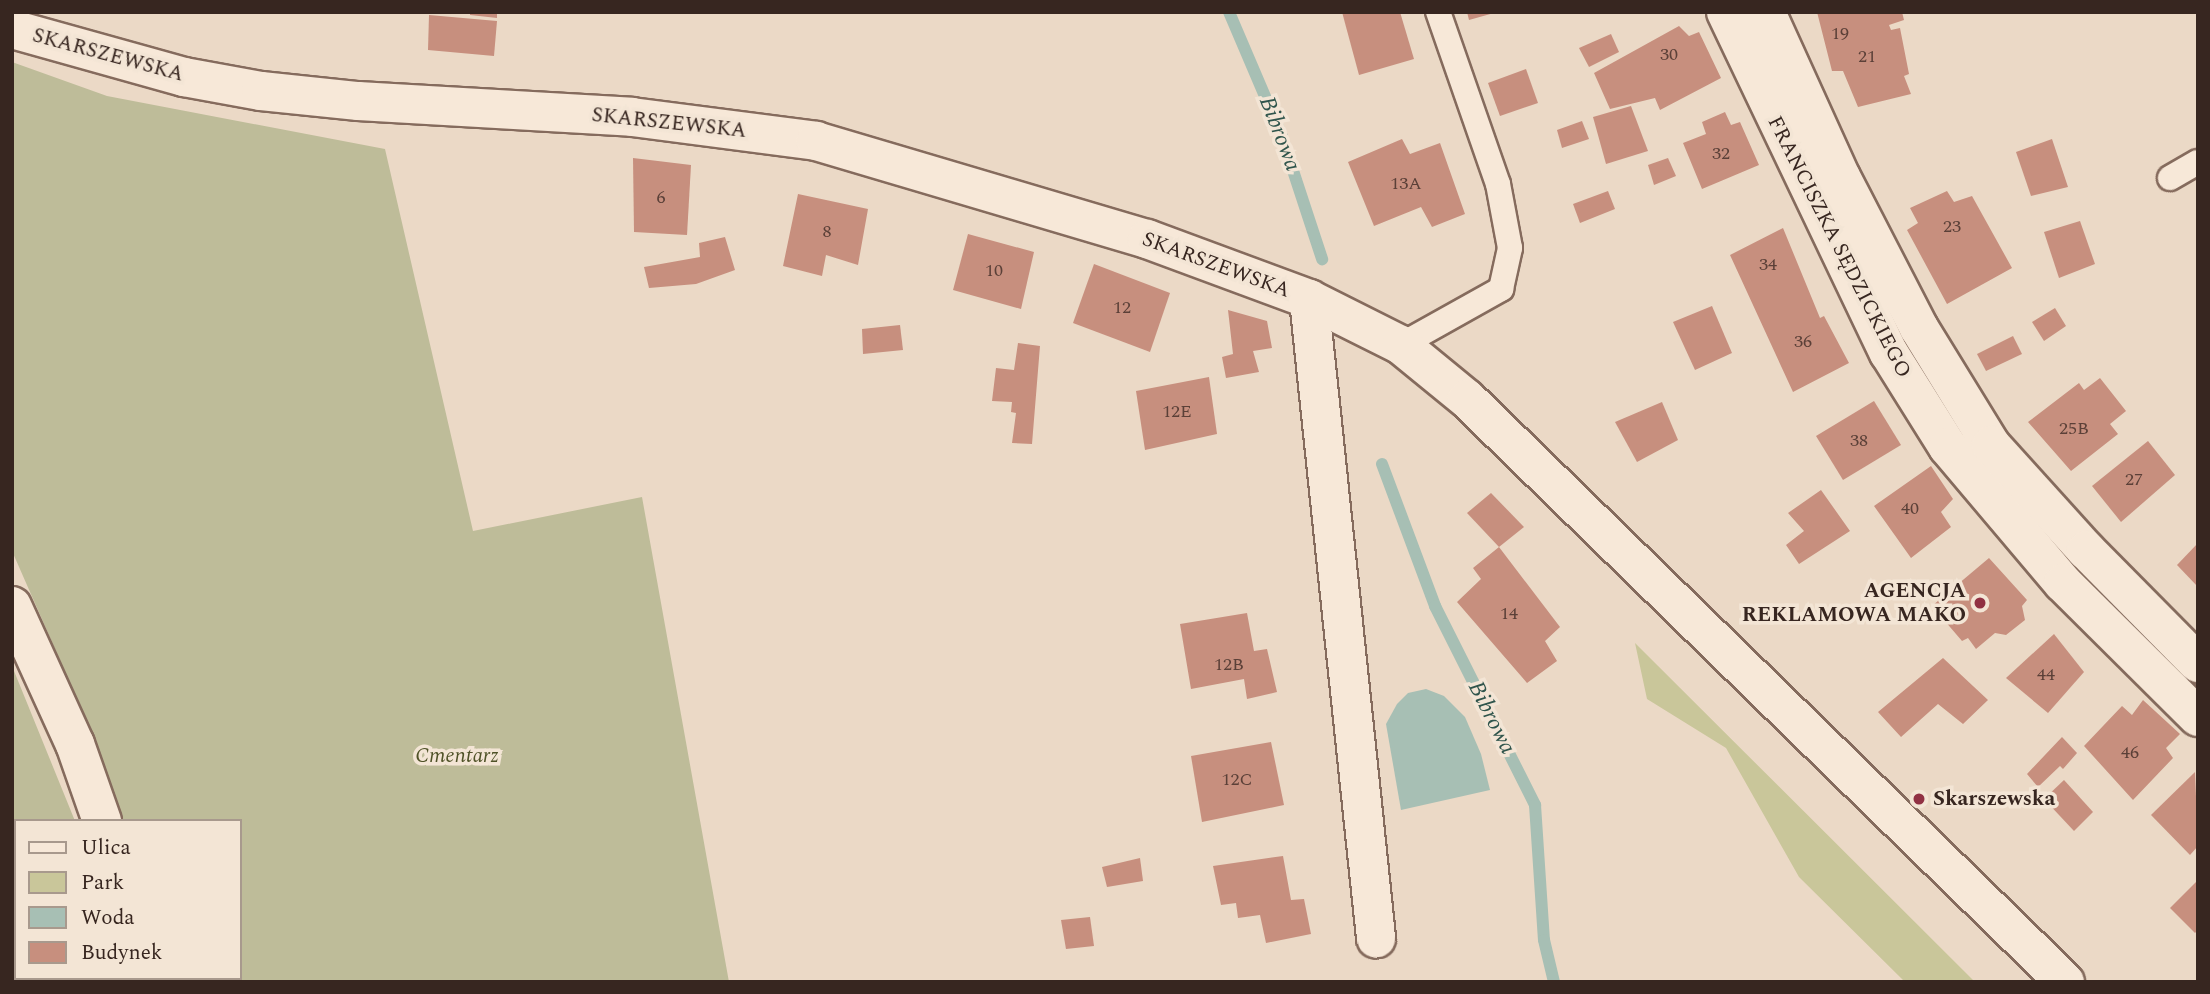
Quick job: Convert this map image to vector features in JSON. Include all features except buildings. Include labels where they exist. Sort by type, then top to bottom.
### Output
[{"type":"street","name":"FRANCISZKA SĘDZICKIEGO","points":[[1726,12],[1889,353],[1948,447],[2063,583],[2198,718]]},
{"type":"street","name":"FRANCISZKA SĘDZICKIEGO","points":[[1766,12],[1840,177],[1913,317],[1991,445],[2085,550],[2198,663]]},
{"type":"street","name":"SKARSZEWSKA","points":[[12,29],[184,77],[261,91],[358,101],[632,117],[816,141],[1147,239],[1309,299],[1401,345],[1467,399],[2065,982]]},
{"type":"street","name":"SKARSZEWSKA","points":[[1309,299],[1376,938]]},
{"type":"street","points":[[12,606],[75,744],[101,819]]},
{"type":"lane","points":[[1401,345],[1501,289],[1510,248],[1498,184],[1438,12]]},
{"type":"lane","points":[[2170,178],[2198,162]]},
{"type":"green space","name":"Cmentarz","points":[[12,62],[107,96],[385,149],[473,531],[642,497],[729,982],[182,982],[242,980],[242,819],[121,819],[70,683],[12,551]]},
{"type":"green space","points":[[1635,643],[1975,982],[1905,982],[1799,877],[1726,748],[1647,699]]},
{"type":"green space","points":[[12,666],[74,819],[14,819],[14,980],[132,982],[12,982]]},
{"type":"water","points":[[1426,689],[1444,696],[1465,717],[1481,754],[1490,790],[1401,810],[1386,724],[1397,704],[1408,693]]},
{"type":"waterway","name":"Bibrowa","points":[[1229,12],[1281,134],[1322,259]]},
{"type":"waterway","name":"Bibrowa","points":[[1382,464],[1435,606],[1535,805],[1544,940],[1554,982]]},
{"type":"place","name":"AGENCJA REKLAMOWA MAKO","points":[[1980,603]]},
{"type":"place","name":"Skarszewska","points":[[1919,799]]}]
